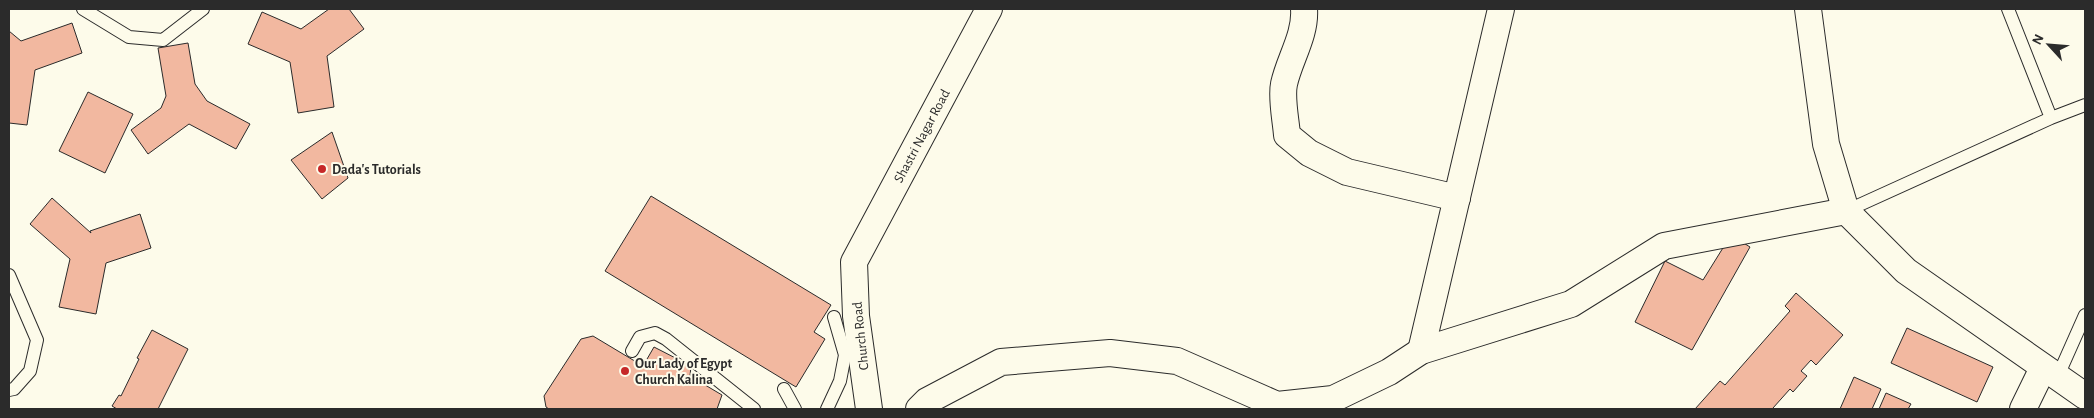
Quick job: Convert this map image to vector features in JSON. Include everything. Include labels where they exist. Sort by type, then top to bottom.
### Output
[{"type":"street","name":"Shastri Nagar Road","points":[[854,262],[989,9]]},
{"type":"street","points":[[1304,9],[1299,40],[1283,86],[1287,135],[1309,153],[1347,172],[1457,198]]},
{"type":"street","points":[[1421,351],[1501,9]]},
{"type":"street","points":[[1808,9],[1826,144],[1846,211],[1906,271],[2085,396]]},
{"type":"street","points":[[919,409],[928,401],[1002,362],[1110,353],[1177,361],[1277,407],[1339,404],[1421,351],[1571,304],[1664,246],[1846,211]]},
{"type":"street","name":"Church Road","points":[[854,262],[856,316],[869,409]]},
{"type":"street","points":[[2022,409],[2050,373]]},
{"type":"lane","points":[[83,9],[129,37],[164,40],[203,9]]},
{"type":"lane","points":[[2008,9],[2051,118]]},
{"type":"lane","points":[[1846,211],[2051,118],[2085,105]]},
{"type":"lane","points":[[9,275],[37,340],[30,371],[14,389],[9,390]]},
{"type":"lane","points":[[2050,373],[2085,315]]},
{"type":"lane","points":[[827,409],[840,381],[844,355],[834,317]]},
{"type":"lane","points":[[632,351],[640,337],[656,333],[754,409]]},
{"type":"lane","points":[[784,389],[795,409]]},
{"type":"building","points":[[329,9],[349,9],[364,29],[327,56],[334,107],[298,113],[290,62],[248,44],[262,12],[301,29]]},
{"type":"building","points":[[72,23],[82,53],[35,70],[27,125],[9,123],[9,31],[21,41]]},
{"type":"building","points":[[188,43],[195,84],[207,101],[250,124],[236,149],[189,124],[148,154],[131,130],[161,108],[166,96],[158,48]]},
{"type":"building","points":[[88,92],[133,114],[105,173],[59,151]]},
{"type":"building","name":"Dada's Tutorials","points":[[332,132],[348,178],[322,199],[291,160]]},
{"type":"building","points":[[651,196],[831,305],[814,332],[825,339],[796,387],[605,271]]},
{"type":"building","points":[[52,198],[91,233],[90,231],[140,214],[151,248],[106,263],[96,314],[59,307],[70,259],[30,224]]},
{"type":"building","points":[[1731,235],[1750,247],[1692,350],[1635,322],[1665,261],[1703,280]]},
{"type":"building","points":[[1796,293],[1843,335],[1816,365],[1811,360],[1801,371],[1807,376],[1793,392],[1790,389],[1774,409],[1695,409],[1720,381],[1725,385],[1790,311],[1785,306]]},
{"type":"building","points":[[1907,328],[1993,367],[1977,402],[1891,363]]},
{"type":"building","points":[[152,330],[188,349],[158,409],[117,409],[112,406],[119,395],[121,396],[139,359],[137,358]]},
{"type":"building","name":"Our Lady of Egypt Church Kalina","points":[[593,336],[643,366],[654,347],[691,366],[690,376],[722,395],[717,409],[549,409],[546,407],[544,396],[581,339]]},
{"type":"building","points":[[1854,377],[1881,389],[1872,409],[1840,409]]},
{"type":"building","points":[[1886,393],[1911,404],[1908,409],[1879,409]]},
{"type":"place","name":"Dada's Tutorials","points":[[322,169]]},
{"type":"place","name":"Our Lady of Egypt Church Kalina","points":[[625,371]]}]
